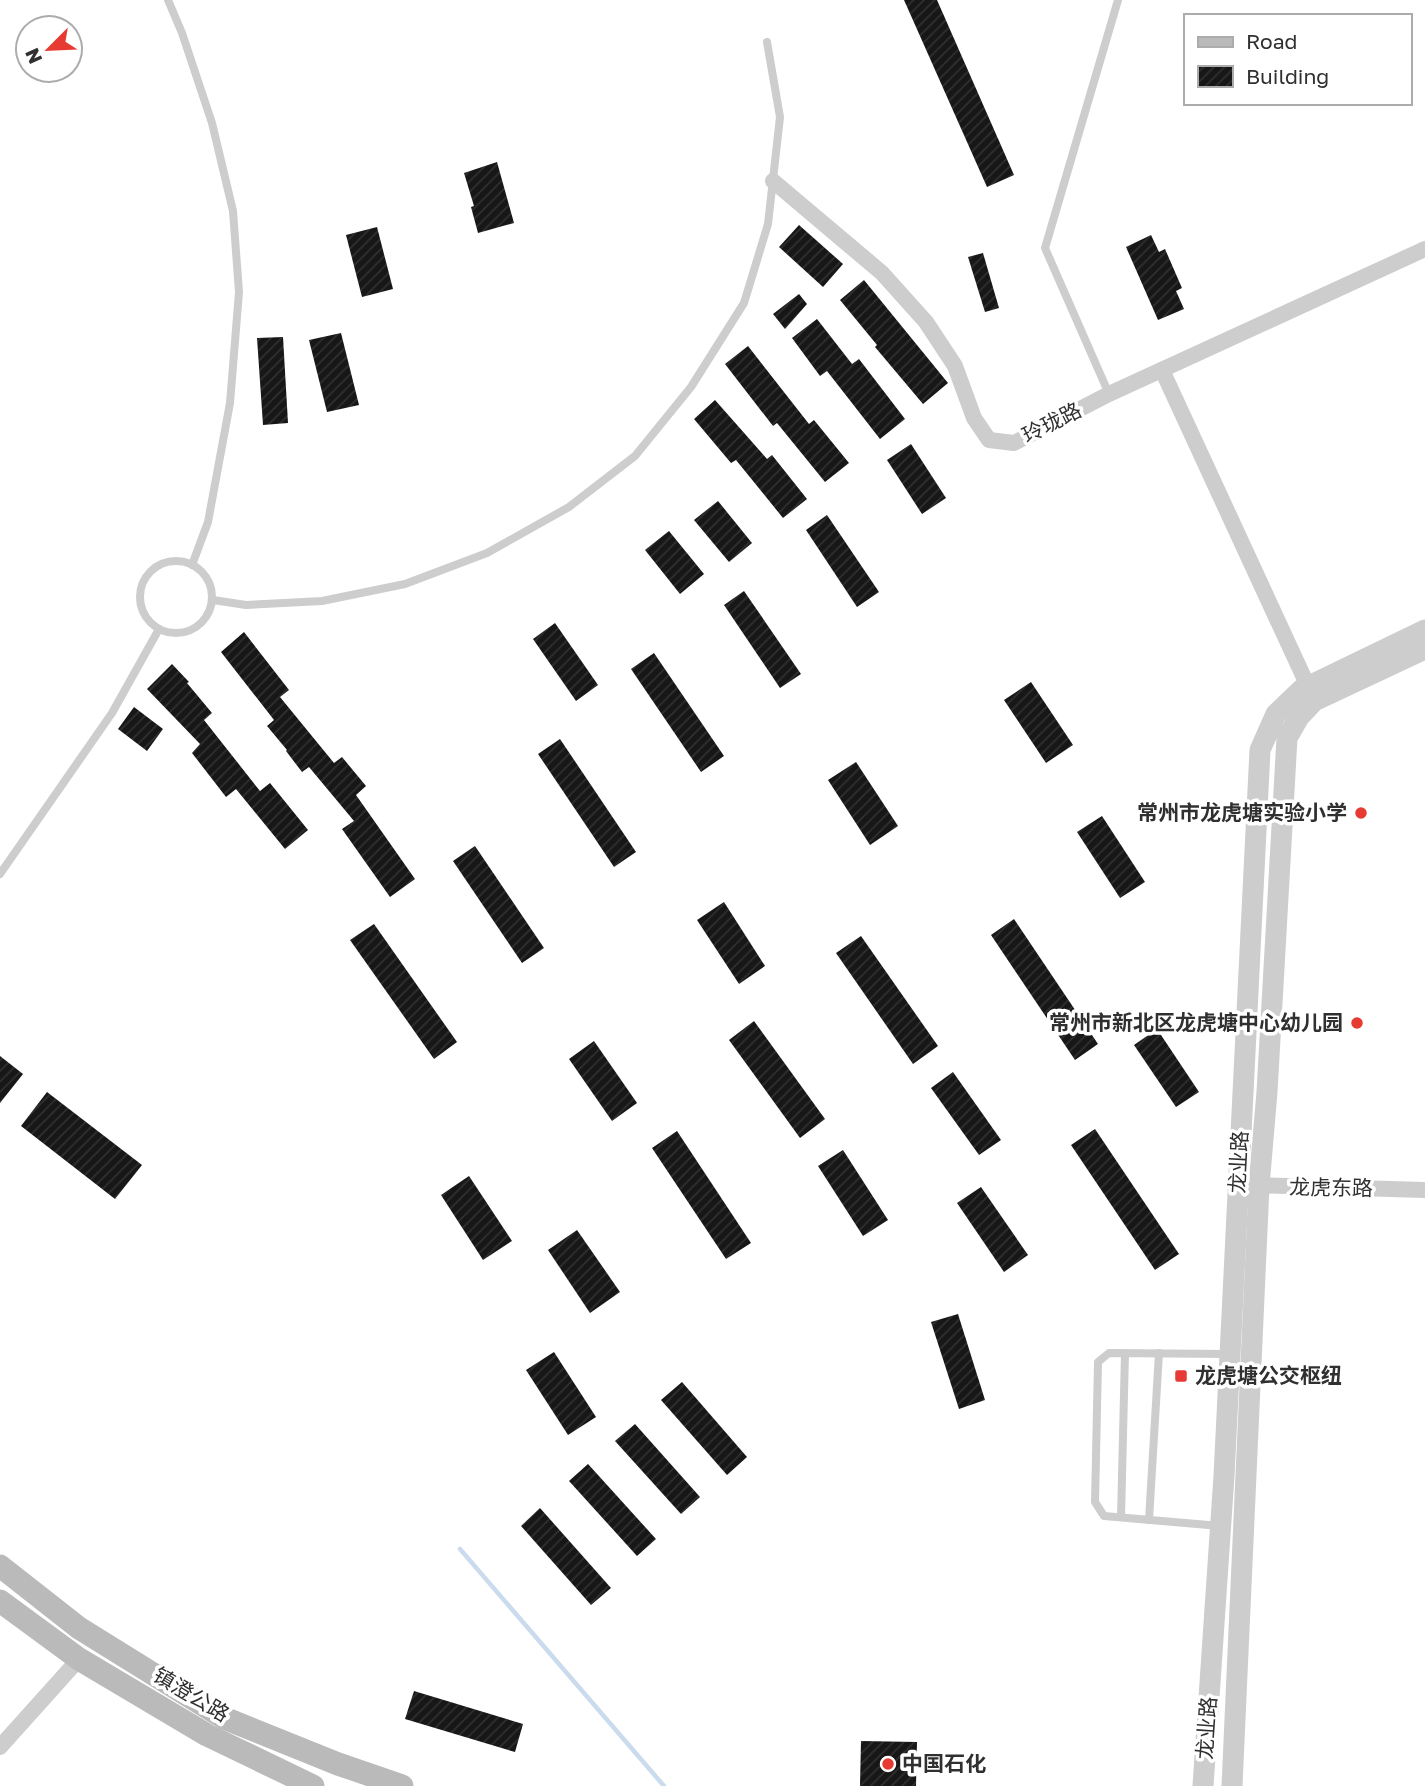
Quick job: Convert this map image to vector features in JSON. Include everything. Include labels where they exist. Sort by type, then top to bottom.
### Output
[{"type":"main road","name":"镇澄公路","points":[[0,1566],[79,1628],[224,1718],[338,1764],[402,1786]]},
{"type":"main road","name":"镇澄公路","points":[[0,1601],[79,1659],[207,1735],[313,1786]]},
{"type":"street","name":"玲珑路","points":[[773,181],[882,273],[926,322],[955,366],[974,418],[989,440],[1014,443],[1109,394],[1425,249]]},
{"type":"street","points":[[1162,370],[1311,694]]},
{"type":"street","name":"龙业路","points":[[1232,1786],[1259,1186],[1268,1092],[1287,738],[1311,694],[1425,630]]},
{"type":"street","name":"龙业路","points":[[1203,1786],[1221,1526],[1260,750],[1276,714],[1301,690],[1311,694],[1425,649]]},
{"type":"street","name":"龙虎东路","points":[[1238,1184],[1425,1190]]},
{"type":"street","points":[[0,1747],[79,1659]]},
{"type":"lane","points":[[168,0],[212,123],[233,211],[239,292],[230,404],[208,522],[192,565]]},
{"type":"lane","points":[[1109,394],[1045,248],[1118,0]]},
{"type":"lane","points":[[213,600],[246,605],[322,601],[405,584],[487,553],[569,507],[635,456],[691,387],[744,303],[768,224],[780,117],[767,42]]},
{"type":"lane","points":[[173,561],[188,563],[198,568],[206,577],[213,600],[200,625],[187,632],[173,633],[159,629],[148,619],[141,605],[141,590],[147,576],[158,565],[173,561]]},
{"type":"lane","points":[[0,874],[112,713],[159,629]]},
{"type":"lane","points":[[1244,1528],[1104,1516],[1095,1502],[1097,1375],[1098,1362],[1109,1353],[1252,1354]]},
{"type":"lane","points":[[1121,1517],[1125,1353]]},
{"type":"lane","points":[[1149,1520],[1159,1353]]},
{"type":"building","points":[[904,0],[937,0],[1014,175],[987,187]]},
{"type":"building","points":[[497,162],[514,223],[478,233],[471,207],[474,206],[464,173]]},
{"type":"building","points":[[799,225],[843,264],[823,287],[779,247]]},
{"type":"building","points":[[377,227],[393,289],[362,297],[346,235]]},
{"type":"building","points":[[1151,235],[1159,252],[1165,249],[1182,288],[1176,291],[1184,309],[1158,320],[1126,247]]},
{"type":"building","points":[[983,253],[999,308],[985,312],[968,257]]},
{"type":"building","points":[[864,280],[948,383],[923,404],[840,300]]},
{"type":"building","points":[[799,294],[807,304],[785,329],[773,314]]},
{"type":"building","points":[[817,319],[852,364],[859,359],[905,419],[880,439],[827,371],[820,376],[792,338]]},
{"type":"building","points":[[341,333],[359,405],[327,412],[309,340]]},
{"type":"building","points":[[283,337],[288,423],[263,425],[257,338]]},
{"type":"building","points":[[748,346],[809,424],[814,420],[849,463],[825,482],[777,423],[773,426],[725,364]]},
{"type":"building","points":[[715,400],[767,459],[772,455],[807,499],[783,518],[736,460],[731,463],[694,419]]},
{"type":"building","points":[[911,444],[946,498],[922,514],[887,460]]},
{"type":"building","points":[[718,501],[752,543],[729,562],[694,520]]},
{"type":"building","points":[[827,515],[879,592],[857,607],[806,530]]},
{"type":"building","points":[[669,531],[704,574],[680,594],[645,550]]},
{"type":"building","points":[[744,591],[801,674],[780,688],[724,605]]},
{"type":"building","points":[[555,623],[598,685],[576,701],[533,639]]},
{"type":"building","points":[[244,632],[289,690],[280,697],[334,763],[342,757],[366,786],[356,795],[415,879],[390,897],[342,829],[354,821],[309,767],[302,772],[267,726],[274,720],[221,652]]},
{"type":"building","points":[[654,653],[724,756],[701,772],[631,669]]},
{"type":"building","points":[[172,664],[212,713],[204,720],[260,791],[270,783],[308,830],[285,849],[236,789],[226,797],[192,753],[200,744],[147,689]]},
{"type":"building","points":[[1031,682],[1073,745],[1046,763],[1004,700]]},
{"type":"building","points":[[134,707],[163,729],[147,751],[118,729]]},
{"type":"building","points":[[560,739],[636,852],[614,867],[538,754]]},
{"type":"building","points":[[856,762],[898,826],[870,845],[828,780]]},
{"type":"building","points":[[1102,816],[1145,882],[1120,898],[1077,832]]},
{"type":"building","points":[[475,846],[544,948],[522,963],[453,861]]},
{"type":"building","points":[[724,902],[765,966],[739,984],[697,920]]},
{"type":"building","points":[[1014,919],[1098,1044],[1075,1060],[991,935]]},
{"type":"building","points":[[374,924],[457,1042],[434,1059],[350,940]]},
{"type":"building","points":[[861,936],[938,1046],[913,1064],[836,953]]},
{"type":"building","points":[[754,1021],[825,1119],[800,1138],[729,1040]]},
{"type":"building","points":[[1157,1029],[1199,1092],[1176,1107],[1134,1045]]},
{"type":"building","points":[[594,1041],[637,1103],[612,1121],[569,1059]]},
{"type":"building","points":[[0,1056],[23,1074],[0,1103]]},
{"type":"building","points":[[953,1072],[1001,1140],[979,1155],[931,1088]]},
{"type":"building","points":[[47,1092],[142,1165],[115,1199],[21,1126]]},
{"type":"building","points":[[1095,1129],[1179,1254],[1155,1270],[1071,1145]]},
{"type":"building","points":[[677,1131],[751,1243],[726,1259],[652,1148]]},
{"type":"building","points":[[843,1150],[888,1220],[863,1236],[818,1166]]},
{"type":"building","points":[[469,1176],[512,1241],[483,1260],[441,1195]]},
{"type":"building","points":[[981,1187],[1028,1255],[1004,1272],[957,1203]]},
{"type":"building","points":[[577,1230],[620,1292],[590,1313],[548,1250]]},
{"type":"building","points":[[958,1314],[985,1400],[959,1409],[931,1322]]},
{"type":"building","points":[[554,1352],[596,1417],[568,1435],[526,1370]]},
{"type":"building","points":[[682,1382],[747,1457],[727,1475],[661,1400]]},
{"type":"building","points":[[635,1424],[700,1497],[681,1514],[615,1441]]},
{"type":"building","points":[[588,1464],[656,1539],[637,1556],[569,1481]]},
{"type":"building","points":[[540,1508],[611,1588],[591,1605],[521,1526]]},
{"type":"building","points":[[414,1691],[523,1724],[515,1752],[405,1719]]},
{"type":"building","name":"中国石化","points":[[861,1741],[917,1742],[916,1786],[860,1786]]},
{"type":"waterway","points":[[460,1549],[664,1786]]},
{"type":"place","name":"常州市龙虎塘实验小学","points":[[1361,813]]},
{"type":"place","name":"常州市新北区龙虎塘中心幼儿园","points":[[1357,1023]]},
{"type":"place","name":"龙虎塘公交枢纽","points":[[1181,1376]]},
{"type":"place","name":"中国石化","points":[[888,1764]]}]
